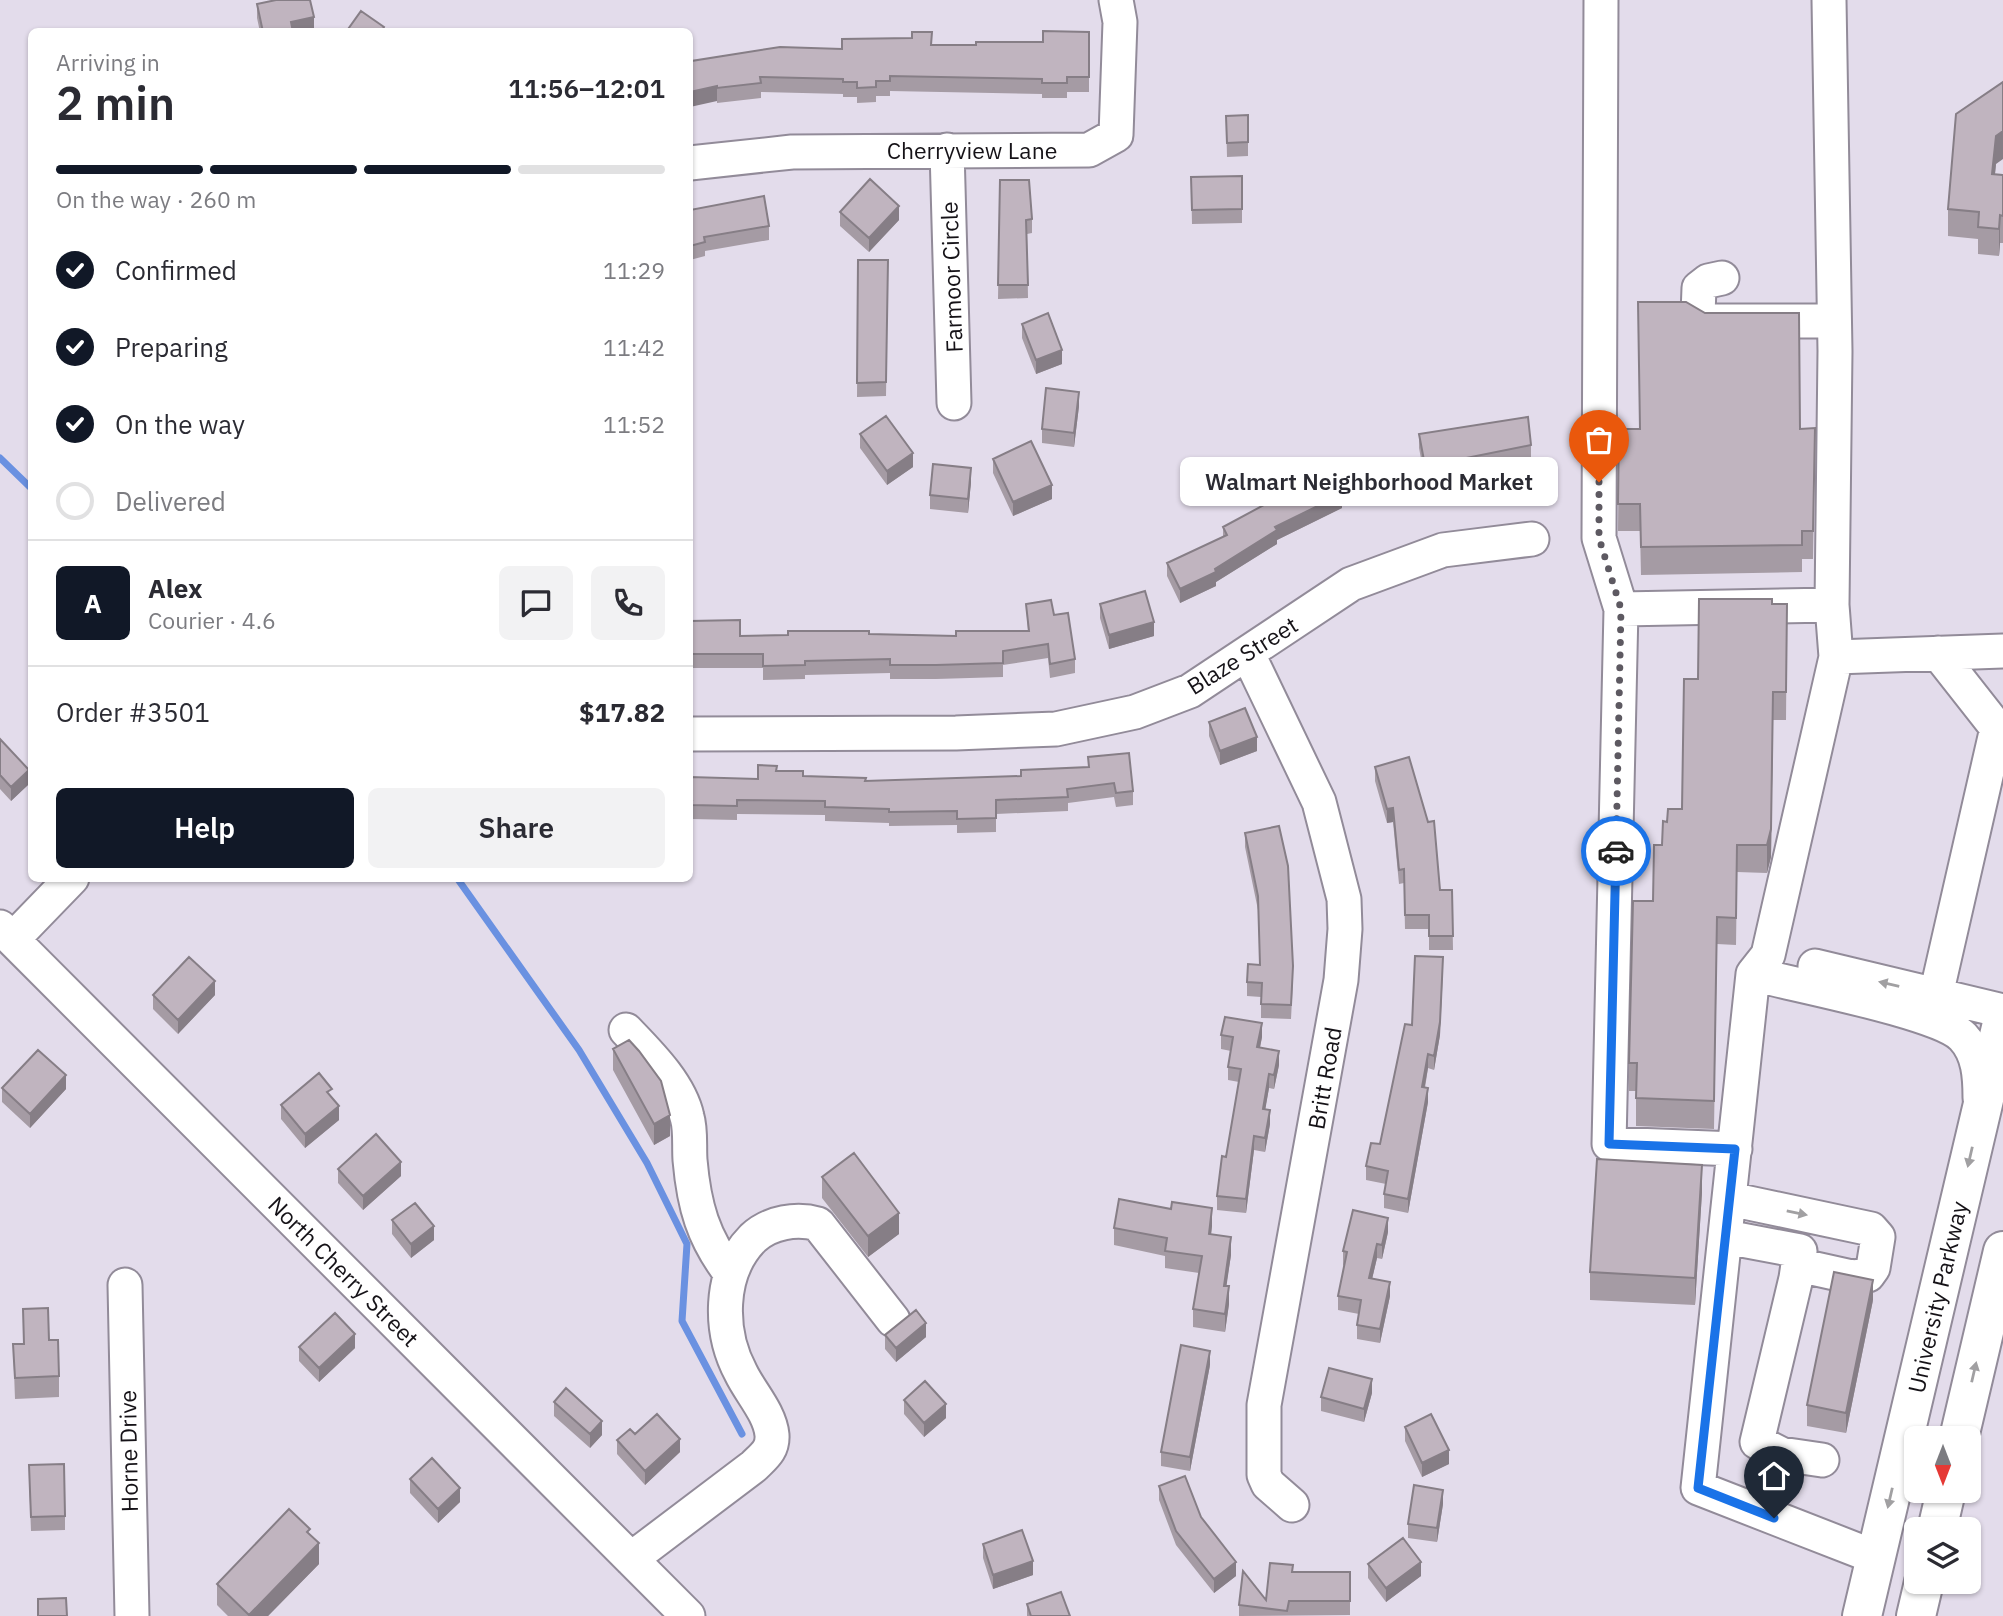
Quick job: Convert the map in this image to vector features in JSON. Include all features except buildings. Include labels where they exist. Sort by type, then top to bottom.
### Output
[{"type":"main road","name":"University Parkway","points":[[1862,1616],[2003,1019]]},
{"type":"main road","points":[[1961,1426],[2003,1251]]},
{"type":"main road","points":[[1916,1616],[1921,1594]]},
{"type":"street","name":"Cherryview Lane","points":[[693,163],[792,152],[1089,150],[1116,135],[1120,22],[1116,0]]},
{"type":"street","points":[[1601,0],[1599,538],[1621,609],[1609,1144],[1735,1149]]},
{"type":"street","points":[[1829,0],[1834,321],[1832,605],[1836,657],[1760,965],[1735,1149],[1698,1488],[1875,1558]]},
{"type":"street","name":"Farmoor Circle","points":[[947,150],[954,403]]},
{"type":"street","points":[[1721,278],[1708,281],[1699,288],[1698,314],[1705,321],[1834,321]]},
{"type":"street","name":"Blaze Street","points":[[693,734],[956,733],[1056,729],[1135,712],[1190,691],[1351,584],[1443,550],[1532,539]]},
{"type":"street","points":[[1621,609],[1832,605]]},
{"type":"street","points":[[1836,657],[2003,651]]},
{"type":"street","points":[[1936,995],[1997,728],[1938,653]]},
{"type":"street","name":"Britt Road","points":[[1248,654],[1319,802],[1344,900],[1341,979],[1264,1405],[1265,1475],[1268,1484],[1292,1505]]},
{"type":"street","points":[[6,933],[67,882]]},
{"type":"street","name":"North Cherry Street","points":[[6,933],[688,1616]]},
{"type":"street","points":[[1760,965],[1936,995],[2003,1011]]},
{"type":"street","points":[[1760,965],[1932,1019],[1962,1036],[1975,1054],[1980,1076],[1980,1115]]},
{"type":"street","points":[[626,1030],[660,1065],[687,1116],[690,1162],[699,1218],[712,1250],[732,1274]]},
{"type":"street","points":[[1730,1199],[1871,1229],[1878,1237],[1873,1268],[1868,1275],[1852,1277],[1798,1265]]},
{"type":"street","points":[[631,1559],[754,1466],[770,1450],[772,1436],[768,1422],[739,1371],[729,1344],[725,1319],[732,1274],[745,1248],[755,1236],[772,1226],[807,1221],[818,1224],[893,1320]]},
{"type":"street","points":[[1726,1237],[1800,1251],[1757,1442],[1782,1454],[1822,1460]]},
{"type":"street","name":"Horne Drive","points":[[125,1285],[132,1616]]},
{"type":"waterway","points":[[0,458],[28,485]]},
{"type":"waterway","points":[[460,882],[579,1050],[647,1163],[687,1244],[682,1321],[742,1434]]},
{"type":"way so far","points":[[1599,482],[1599,538],[1621,609],[1616,851]]},
{"type":"place","name":"Walmart Neighborhood Market","points":[[1599,482]]},
{"type":"route","points":[[1616,851],[1609,1144],[1735,1149],[1698,1488],[1774,1518]]}]
